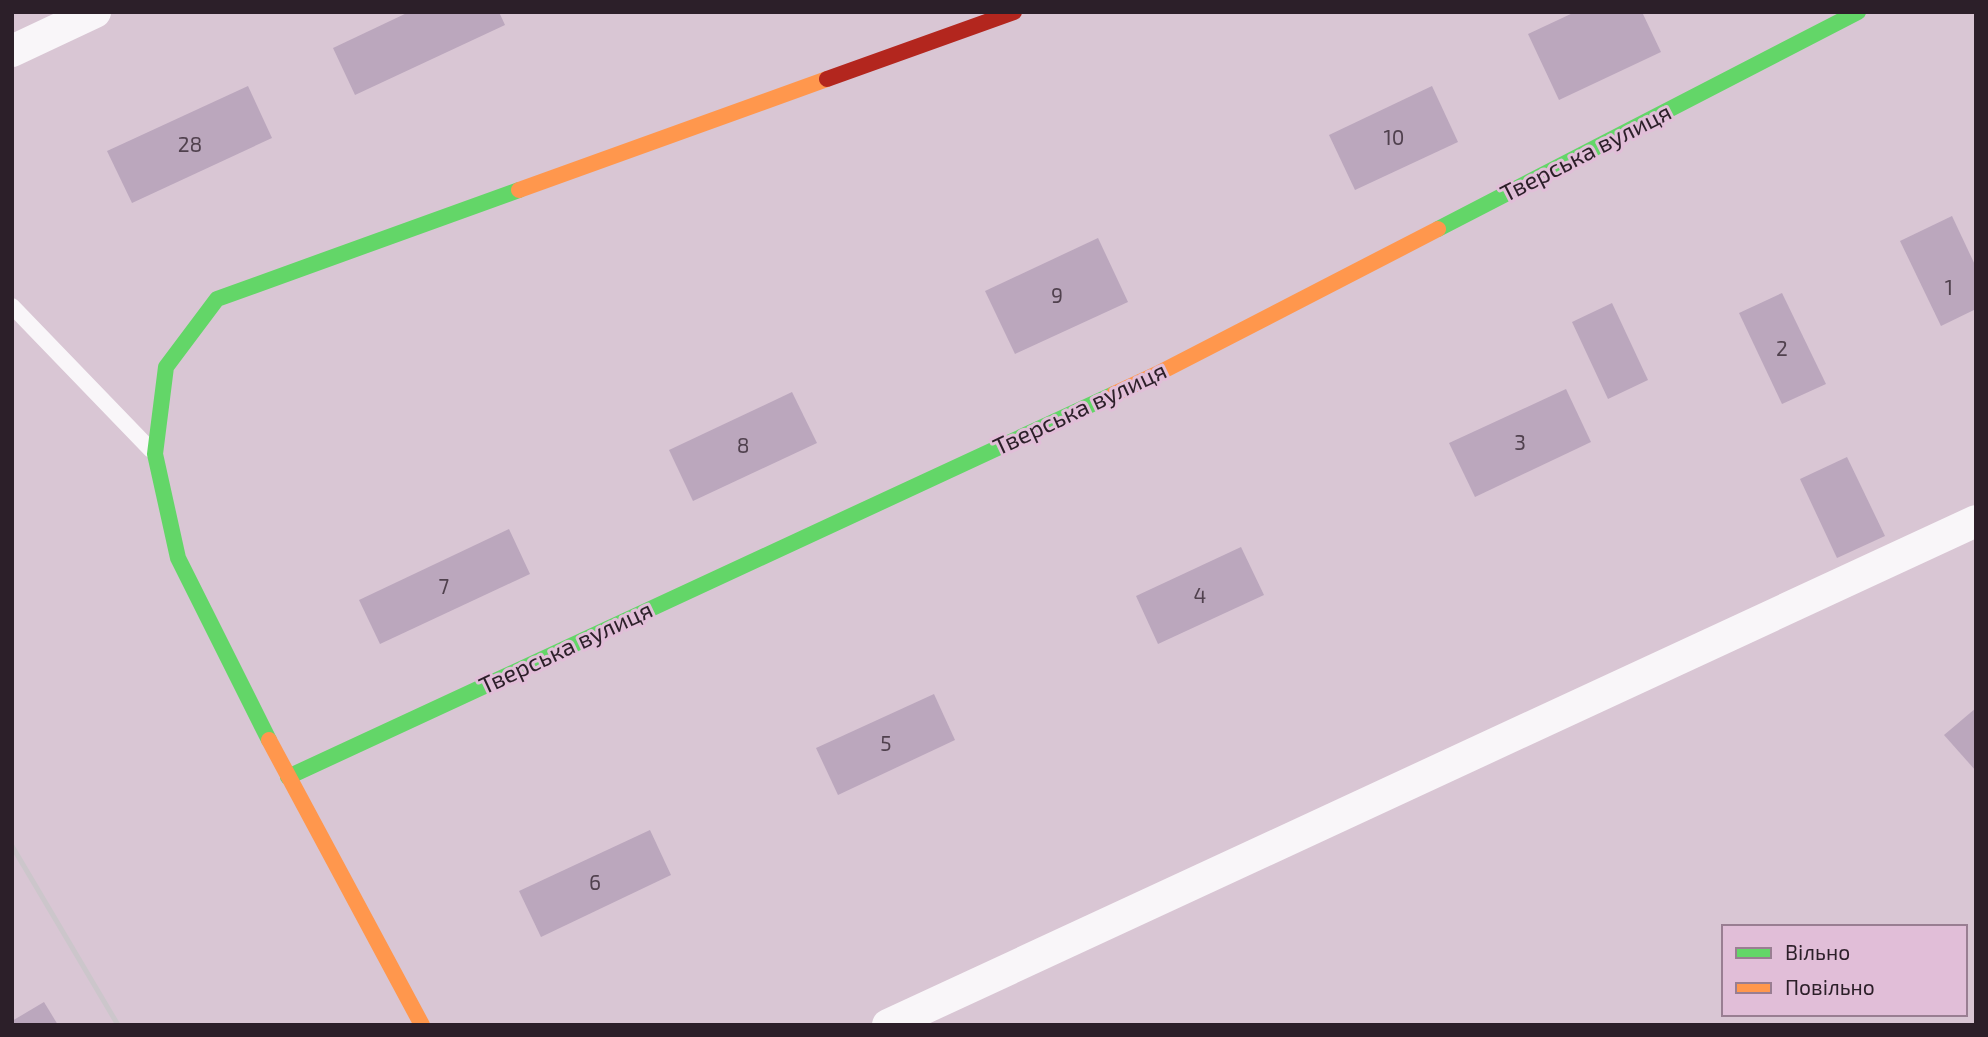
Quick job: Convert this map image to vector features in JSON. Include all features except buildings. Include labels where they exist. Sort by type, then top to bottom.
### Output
[{"type":"street","points":[[12,51],[95,12]]},
{"type":"street","points":[[422,1025],[288,777],[178,558],[155,454],[166,367],[217,299],[1014,12]]},
{"type":"street","name":"Тверська вулиця","points":[[288,777],[1157,374],[1858,12]]},
{"type":"street","points":[[888,1025],[1976,521]]},
{"type":"lane","points":[[12,306],[155,454]]},
{"type":"railway","points":[[12,846],[118,1025]]},
{"type":"traffic: fast","points":[[1438,229],[1858,12]]},
{"type":"traffic: fast","points":[[269,740],[178,558],[155,454],[166,367],[217,299],[519,190]]},
{"type":"traffic: fast","points":[[288,777],[1114,394]]},
{"type":"traffic: slow","points":[[519,190],[827,79]]},
{"type":"traffic: slow","points":[[1114,394],[1438,229]]},
{"type":"traffic: slow","points":[[269,740],[422,1025]]},
{"type":"traffic: jam","points":[[827,79],[1014,12]]}]
